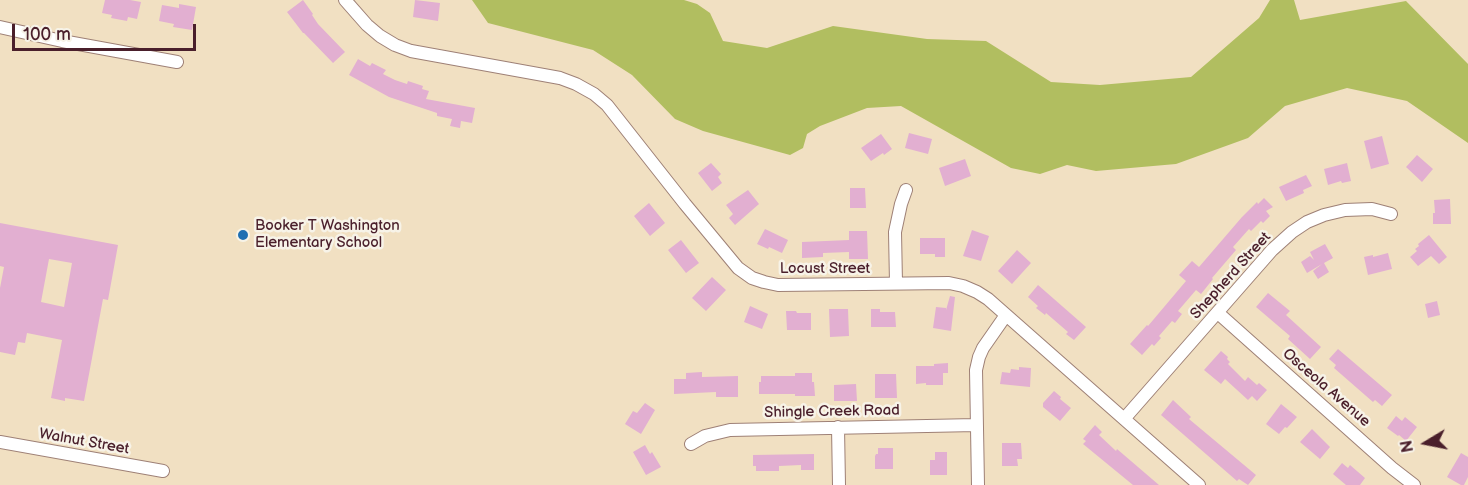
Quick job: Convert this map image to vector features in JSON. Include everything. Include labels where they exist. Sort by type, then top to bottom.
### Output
[{"type":"street","name":"Locust Street","points":[[345,0],[367,25],[395,45],[411,51],[560,78],[594,94],[607,105],[738,268],[752,278],[778,285],[936,282],[963,286],[977,292],[988,299],[1199,485]]},
{"type":"street","points":[[0,27],[177,62]]},
{"type":"street","points":[[896,283],[895,232],[906,190]]},
{"type":"street","name":"Shepherd Street","points":[[1124,419],[1272,250],[1292,232],[1324,215],[1355,209],[1372,209],[1391,214]]},
{"type":"street","name":"Osceola Avenue","points":[[1218,313],[1414,485]]},
{"type":"street","points":[[978,485],[976,370],[983,348],[1006,315]]},
{"type":"street","name":"Shingle Creek Road","points":[[691,444],[705,436],[730,430],[976,424]]},
{"type":"street","points":[[838,427],[839,485]]},
{"type":"street","name":"Walnut Street","points":[[0,442],[163,471]]},
{"type":"green space","points":[[472,0],[684,0],[697,4],[710,13],[723,41],[767,48],[833,26],[927,39],[986,41],[1051,82],[1100,85],[1191,77],[1259,18],[1270,0],[1294,0],[1300,20],[1406,1],[1468,64],[1468,143],[1407,101],[1347,88],[1285,106],[1248,138],[1176,164],[1096,171],[1067,165],[1040,174],[1011,168],[901,106],[867,108],[820,126],[807,134],[803,148],[790,155],[703,131],[675,119],[632,75],[593,50],[488,23]]},
{"type":"building","points":[[105,0],[141,2],[137,19],[128,17],[127,21],[111,18],[112,15],[102,13]]},
{"type":"building","points":[[303,0],[318,24],[345,52],[333,63],[303,33],[287,12]]},
{"type":"building","points":[[415,0],[440,3],[438,21],[413,17]]},
{"type":"building","points":[[179,4],[196,7],[192,30],[173,27],[174,24],[159,21],[162,5],[179,8]]},
{"type":"building","points":[[358,59],[370,66],[372,63],[386,70],[383,74],[395,80],[423,86],[422,89],[429,91],[426,99],[475,108],[472,123],[461,121],[460,128],[450,126],[452,119],[437,116],[437,113],[389,97],[349,75]]},
{"type":"building","points":[[909,133],[932,139],[928,154],[905,148]]},
{"type":"building","points":[[881,134],[892,149],[871,161],[861,148]]},
{"type":"building","points":[[1382,136],[1389,164],[1371,169],[1364,141]]},
{"type":"building","points":[[1417,155],[1433,169],[1422,182],[1406,167]]},
{"type":"building","points":[[965,159],[971,176],[945,186],[939,168]]},
{"type":"building","points":[[711,163],[721,174],[718,177],[722,183],[712,191],[698,173]]},
{"type":"building","points":[[1347,163],[1351,181],[1328,185],[1324,169]]},
{"type":"building","points":[[1306,175],[1312,186],[1303,190],[1304,193],[1286,201],[1279,187]]},
{"type":"building","points":[[850,188],[865,188],[866,208],[850,208]]},
{"type":"building","points":[[748,190],[759,204],[735,225],[729,218],[733,214],[726,205]]},
{"type":"building","points":[[1264,198],[1273,207],[1266,211],[1270,216],[1251,231],[1249,229],[1233,247],[1236,250],[1201,294],[1196,290],[1178,311],[1182,314],[1175,323],[1172,321],[1154,346],[1152,344],[1142,355],[1130,344],[1186,281],[1179,275],[1192,261],[1199,267],[1242,217]]},
{"type":"building","points":[[1450,199],[1451,224],[1433,224],[1434,200]]},
{"type":"building","points":[[649,203],[665,223],[650,236],[634,216]]},
{"type":"building","points":[[0,223],[118,245],[108,300],[103,299],[84,401],[51,398],[62,340],[27,333],[25,343],[18,342],[15,355],[0,352],[0,288],[4,267],[0,266]],"holes":[[[49,259],[72,263],[64,307],[41,302]]]},
{"type":"building","points":[[765,229],[788,240],[782,253],[757,244]]},
{"type":"building","points":[[972,230],[989,236],[981,261],[963,256]]},
{"type":"building","points":[[849,231],[867,231],[868,259],[849,259],[849,252],[823,253],[823,257],[802,258],[802,242],[849,240]]},
{"type":"building","points":[[1429,235],[1447,257],[1439,264],[1431,256],[1418,266],[1410,257],[1417,251],[1415,249],[1419,246],[1418,244]]},
{"type":"building","points":[[920,238],[945,238],[945,257],[920,254]]},
{"type":"building","points":[[681,240],[699,263],[686,273],[668,250]]},
{"type":"building","points":[[1325,244],[1333,258],[1324,263],[1329,272],[1318,279],[1313,271],[1322,264],[1307,273],[1301,262],[1310,256],[1314,260],[1310,252]]},
{"type":"building","points":[[1017,250],[1031,263],[1012,284],[998,271]]},
{"type":"building","points":[[1388,253],[1392,269],[1368,275],[1364,257]]},
{"type":"building","points":[[712,277],[726,290],[706,311],[692,298]]},
{"type":"building","points":[[1038,285],[1086,327],[1074,340],[1046,313],[1045,315],[1036,308],[1038,306],[1028,297]]},
{"type":"building","points":[[1268,293],[1290,311],[1286,315],[1321,347],[1310,359],[1288,339],[1290,336],[1256,307]]},
{"type":"building","points":[[950,296],[955,297],[951,331],[933,328],[936,307],[946,308],[946,310]]},
{"type":"building","points":[[1437,301],[1440,315],[1428,318],[1425,304]]},
{"type":"building","points":[[750,306],[768,314],[762,329],[744,322]]},
{"type":"building","points":[[829,309],[848,309],[849,336],[830,337]]},
{"type":"building","points":[[871,309],[880,309],[880,312],[895,312],[896,327],[871,327]]},
{"type":"building","points":[[786,311],[811,313],[811,330],[787,330]]},
{"type":"building","points":[[1338,349],[1392,395],[1382,406],[1375,400],[1373,402],[1334,368],[1336,365],[1329,359]]},
{"type":"building","points":[[1221,351],[1228,357],[1230,362],[1228,364],[1245,381],[1248,377],[1267,390],[1257,401],[1252,396],[1248,400],[1225,379],[1221,384],[1204,370]]},
{"type":"building","points":[[948,363],[948,373],[943,373],[943,385],[916,384],[916,366]]},
{"type":"building","points":[[1019,367],[1031,368],[1030,387],[1000,384],[1002,372],[1010,373],[1011,369],[1019,370]]},
{"type":"building","points":[[702,372],[702,377],[738,376],[738,397],[716,397],[716,392],[674,394],[674,379],[686,379],[686,373]]},
{"type":"building","points":[[795,373],[812,373],[815,396],[759,394],[761,376],[795,376]]},
{"type":"building","points":[[875,374],[896,374],[897,398],[875,398]]},
{"type":"building","points":[[856,384],[857,401],[834,401],[834,385]]},
{"type":"building","points":[[1054,391],[1071,408],[1060,421],[1043,407],[1043,403]]},
{"type":"building","points":[[1173,400],[1191,417],[1189,419],[1256,475],[1248,485],[1239,479],[1237,481],[1161,415]]},
{"type":"building","points":[[645,403],[655,410],[641,434],[625,424],[633,411],[637,413]]},
{"type":"building","points":[[1281,404],[1297,417],[1279,434],[1266,424]]},
{"type":"building","points":[[1396,416],[1402,421],[1405,417],[1417,427],[1406,441],[1387,428]]},
{"type":"building","points":[[1095,425],[1102,432],[1099,435],[1116,451],[1117,449],[1159,485],[1133,485],[1083,444],[1086,441],[1083,439]]},
{"type":"building","points":[[1312,429],[1330,447],[1320,459],[1300,442]]},
{"type":"building","points":[[1002,443],[1021,443],[1022,459],[1017,459],[1018,466],[1002,466]]},
{"type":"building","points":[[645,445],[661,467],[646,475],[633,452]]},
{"type":"building","points":[[878,448],[893,448],[893,469],[875,469],[875,456],[878,454]]},
{"type":"building","points":[[935,452],[947,452],[947,475],[930,475],[930,460],[935,460]]},
{"type":"building","points":[[1461,453],[1468,457],[1468,477],[1464,485],[1447,477]]},
{"type":"building","points":[[814,454],[814,470],[801,470],[801,465],[779,466],[779,471],[756,471],[756,466],[753,466],[753,455]]},
{"type":"building","points":[[1342,463],[1348,468],[1350,465],[1365,478],[1360,485],[1346,485],[1333,474]]},
{"type":"place","name":"Booker T Washington Elementary School","points":[[243,235]]}]
